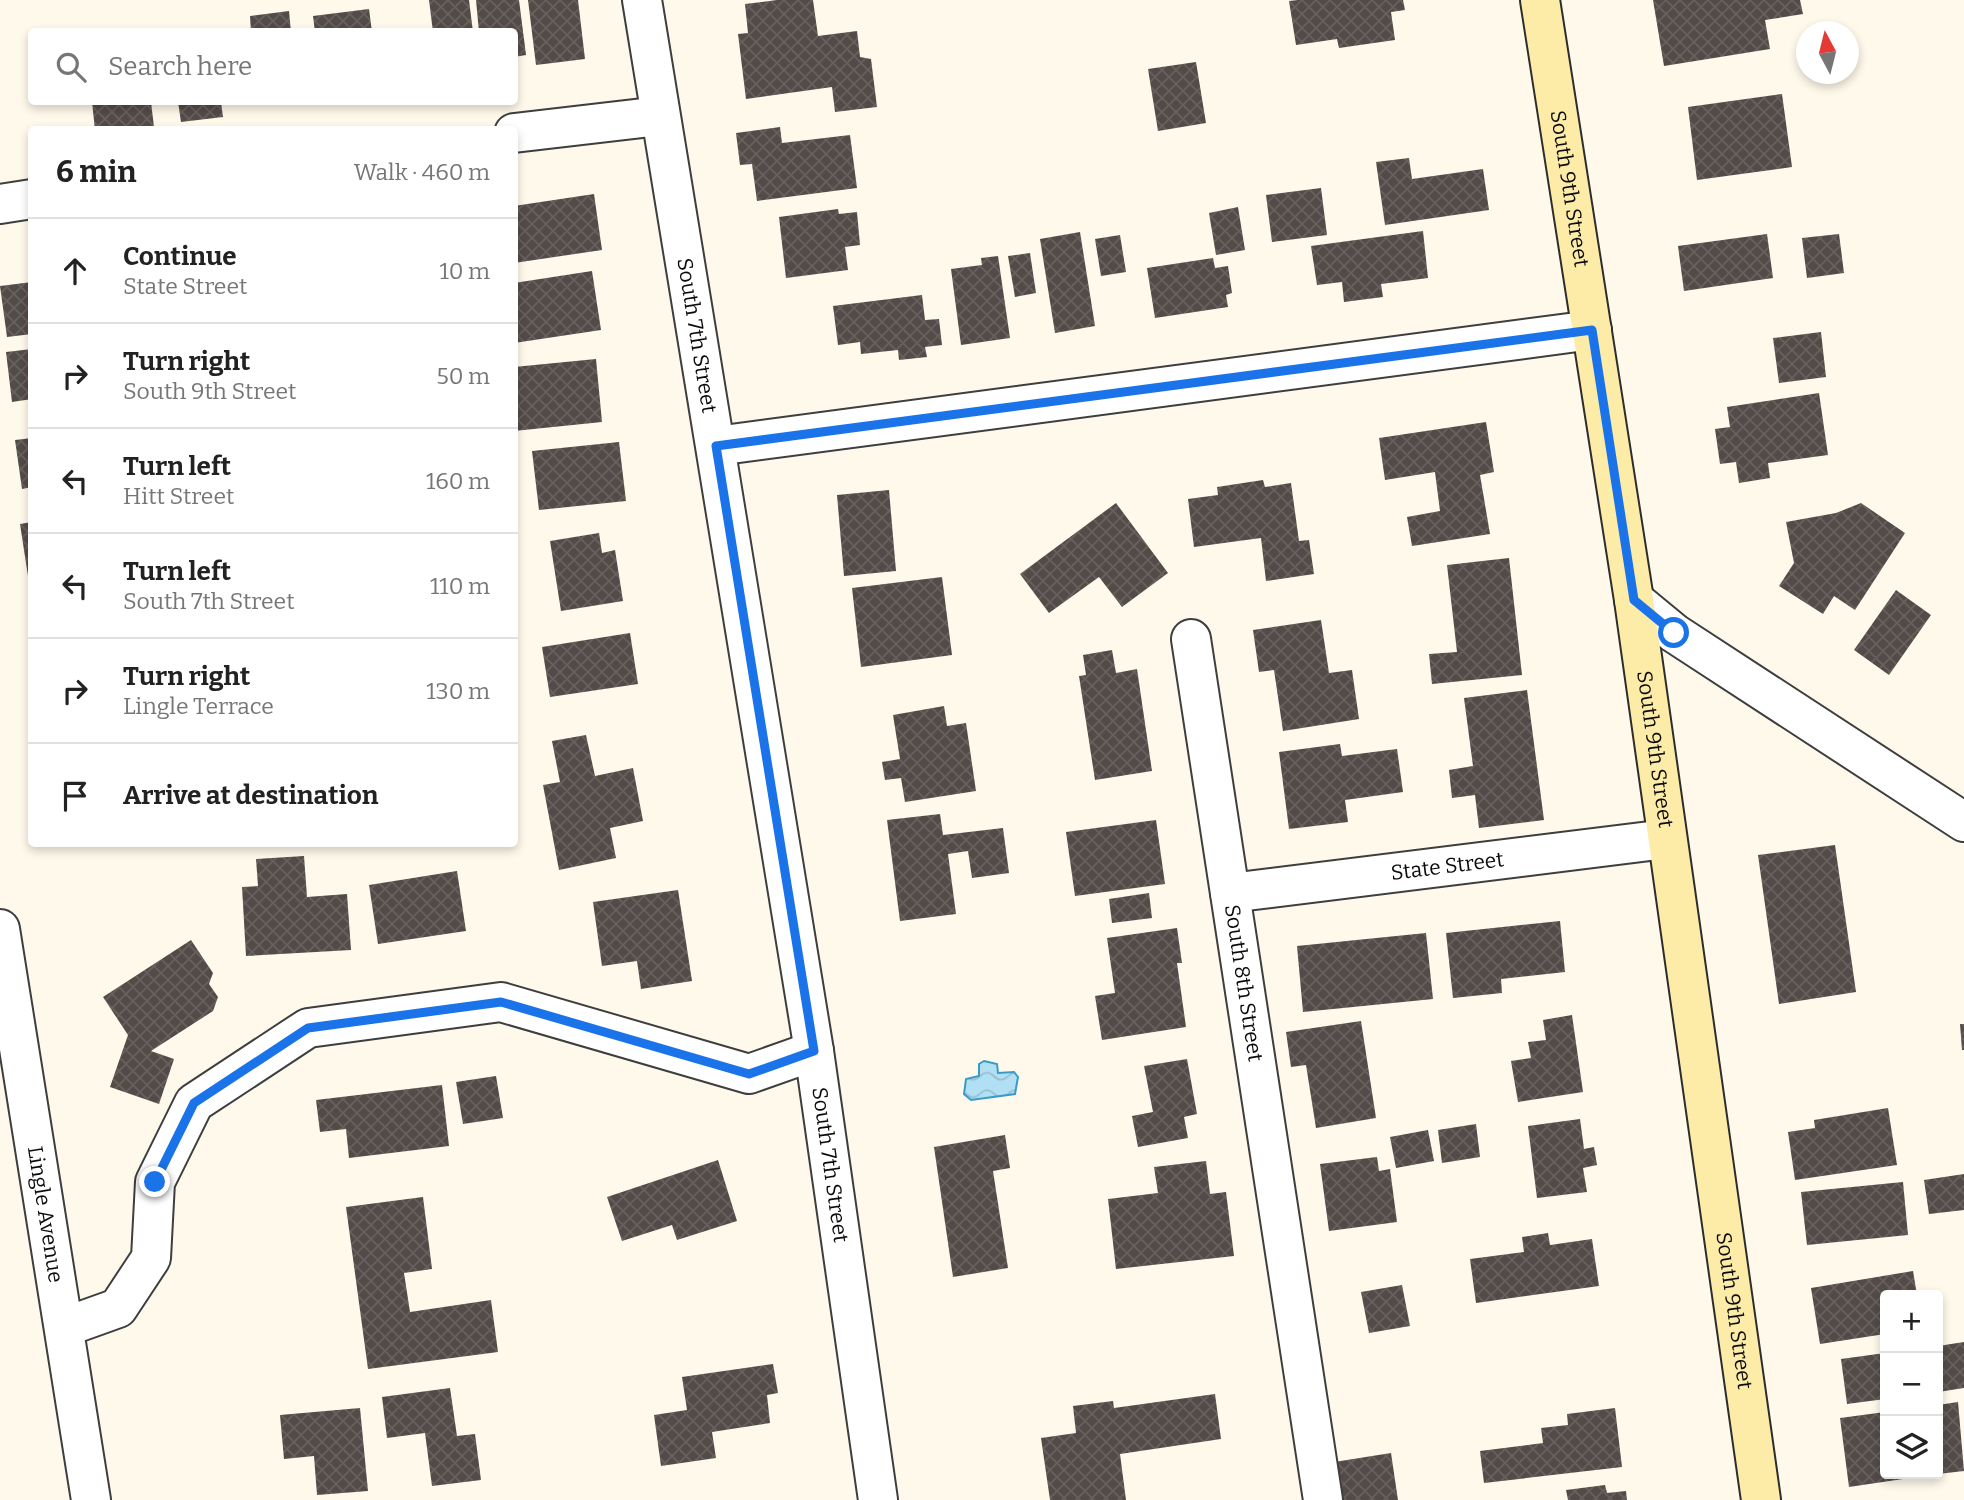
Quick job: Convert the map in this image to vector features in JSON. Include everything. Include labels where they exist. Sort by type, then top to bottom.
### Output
[{"type":"street","name":"South 7th Street","points":[[642,0],[814,1051],[878,1500]]},
{"type":"street","name":"South 9th Street","points":[[1540,0],[1634,600],[1761,1500]]},
{"type":"street","points":[[518,133],[660,116]]},
{"type":"street","points":[[0,204],[28,200]]},
{"type":"street","points":[[716,446],[1592,330]]},
{"type":"street","points":[[1634,600],[1674,633],[1964,822]]},
{"type":"street","name":"South 8th Street","points":[[1191,639],[1323,1500]]},
{"type":"street","name":"State Street","points":[[1230,893],[1666,839]]},
{"type":"street","name":"Lingle Avenue","points":[[0,929],[91,1500]]},
{"type":"street","points":[[65,1327],[118,1308],[151,1258],[155,1182],[194,1103],[308,1028],[501,1002],[749,1074],[814,1051]]},
{"type":"water","points":[[984,1061],[997,1064],[998,1073],[1014,1072],[1018,1077],[1015,1094],[971,1100],[964,1094],[966,1079],[979,1076],[979,1064]]},
{"type":"building","points":[[429,0],[469,0],[472,28],[432,28]]},
{"type":"building","points":[[476,0],[519,0],[526,55],[518,56],[518,28],[479,28]]},
{"type":"building","points":[[528,0],[578,0],[585,59],[536,65]]},
{"type":"building","points":[[777,0],[813,0],[818,36],[857,31],[860,57],[871,59],[877,107],[835,112],[832,87],[746,99],[738,34],[748,33],[745,4]]},
{"type":"building","points":[[1403,0],[1405,10],[1391,12],[1395,40],[1339,48],[1337,39],[1296,45],[1289,1]]},
{"type":"building","points":[[1653,0],[1800,0],[1803,14],[1765,20],[1770,49],[1664,66]]},
{"type":"building","points":[[369,9],[371,28],[314,28],[313,16]]},
{"type":"building","points":[[289,11],[291,28],[251,28],[250,16]]},
{"type":"building","points":[[1196,62],[1206,123],[1158,131],[1148,69]]},
{"type":"building","points":[[1782,94],[1792,167],[1697,180],[1688,107]]},
{"type":"building","points":[[92,105],[151,105],[154,126],[95,126]]},
{"type":"building","points":[[178,105],[221,105],[223,117],[181,122]]},
{"type":"building","points":[[780,127],[782,143],[850,135],[857,188],[757,201],[752,164],[740,165],[736,133]]},
{"type":"building","points":[[1409,158],[1412,179],[1483,169],[1489,210],[1385,225],[1376,162]]},
{"type":"building","points":[[1321,188],[1327,235],[1272,242],[1266,195]]},
{"type":"building","points":[[594,194],[602,250],[518,262],[518,205]]},
{"type":"building","points":[[1238,207],[1245,250],[1216,255],[1209,213]]},
{"type":"building","points":[[838,209],[839,214],[857,212],[860,245],[845,247],[848,270],[786,278],[779,217]]},
{"type":"building","points":[[1423,231],[1428,278],[1381,284],[1383,297],[1344,302],[1342,282],[1317,285],[1311,246]]},
{"type":"building","points":[[1080,232],[1095,326],[1055,333],[1040,239]]},
{"type":"building","points":[[1767,234],[1773,278],[1684,291],[1678,246]]},
{"type":"building","points":[[1839,234],[1844,273],[1807,278],[1802,238]]},
{"type":"building","points":[[1120,235],[1126,272],[1101,276],[1095,239]]},
{"type":"building","points":[[1030,253],[1036,293],[1015,297],[1008,256]]},
{"type":"building","points":[[998,256],[1010,338],[961,345],[951,269],[982,265],[981,258]]},
{"type":"building","points":[[1213,258],[1215,268],[1228,266],[1232,293],[1226,295],[1228,307],[1155,318],[1147,268]]},
{"type":"building","points":[[592,271],[601,330],[518,342],[518,282]]},
{"type":"building","points":[[28,282],[28,334],[7,337],[0,286]]},
{"type":"building","points":[[922,295],[925,320],[939,319],[942,345],[925,347],[927,357],[899,360],[898,350],[861,354],[860,342],[838,345],[833,306]]},
{"type":"building","points":[[1821,332],[1826,377],[1779,383],[1773,338]]},
{"type":"building","points":[[28,349],[28,400],[12,402],[6,352]]},
{"type":"building","points":[[596,359],[602,422],[518,431],[518,367]]},
{"type":"building","points":[[1819,393],[1828,455],[1768,463],[1770,478],[1739,483],[1736,462],[1720,464],[1715,429],[1730,427],[1727,407]]},
{"type":"building","points":[[1486,422],[1494,472],[1480,475],[1490,534],[1412,546],[1407,517],[1440,511],[1435,472],[1385,480],[1379,438]]},
{"type":"building","points":[[28,438],[28,488],[22,489],[15,440]]},
{"type":"building","points":[[619,442],[626,501],[539,510],[532,451]]},
{"type":"building","points":[[1263,480],[1265,487],[1291,483],[1299,541],[1309,540],[1314,574],[1266,581],[1261,538],[1194,547],[1188,499],[1218,495],[1217,487]]},
{"type":"building","points":[[889,490],[896,571],[844,576],[837,495]]},
{"type":"building","points":[[1116,503],[1168,573],[1122,607],[1099,577],[1049,613],[1020,574]]},
{"type":"building","points":[[1861,503],[1905,533],[1855,610],[1834,596],[1823,614],[1779,586],[1794,563],[1786,522],[1836,513]]},
{"type":"building","points":[[28,523],[28,576],[20,524]]},
{"type":"building","points":[[599,533],[602,553],[615,550],[623,601],[561,611],[550,541]]},
{"type":"building","points":[[1509,558],[1522,675],[1432,684],[1429,654],[1457,652],[1447,565]]},
{"type":"building","points":[[942,577],[952,655],[861,667],[852,588]]},
{"type":"building","points":[[1896,590],[1931,615],[1889,675],[1854,650]]},
{"type":"building","points":[[1321,620],[1329,673],[1352,670],[1359,719],[1283,731],[1274,670],[1259,672],[1253,630]]},
{"type":"building","points":[[630,633],[638,684],[550,697],[542,647]]},
{"type":"building","points":[[1112,650],[1116,673],[1137,669],[1152,771],[1095,780],[1079,676],[1086,675],[1083,655]]},
{"type":"building","points":[[1527,690],[1544,820],[1479,828],[1475,795],[1452,798],[1449,770],[1473,766],[1464,698]]},
{"type":"building","points":[[944,706],[947,726],[966,723],[976,791],[905,802],[901,778],[885,780],[882,762],[900,759],[893,715]]},
{"type":"building","points":[[586,735],[595,776],[633,768],[643,821],[610,828],[616,858],[559,870],[543,785],[560,782],[552,741]]},
{"type":"building","points":[[1340,744],[1342,756],[1397,749],[1403,792],[1345,800],[1348,822],[1289,829],[1279,752]]},
{"type":"building","points":[[940,814],[943,835],[1003,828],[1009,873],[972,878],[968,851],[948,854],[956,914],[900,921],[887,820]]},
{"type":"building","points":[[1156,820],[1165,884],[1075,896],[1066,832]]},
{"type":"building","points":[[1835,845],[1856,992],[1779,1004],[1758,855]]},
{"type":"building","points":[[304,856],[307,897],[347,894],[351,950],[246,956],[242,887],[258,886],[256,859]]},
{"type":"building","points":[[457,871],[466,931],[378,944],[369,885]]},
{"type":"building","points":[[678,890],[692,981],[641,989],[637,961],[602,966],[593,902]]},
{"type":"building","points":[[1149,893],[1152,918],[1112,923],[1109,899]]},
{"type":"building","points":[[1560,921],[1565,972],[1501,979],[1502,993],[1453,998],[1446,933]]},
{"type":"building","points":[[1177,928],[1182,963],[1177,963],[1186,1027],[1102,1040],[1095,996],[1115,993],[1107,938]]},
{"type":"building","points":[[1426,933],[1433,999],[1303,1012],[1297,946]]},
{"type":"building","points":[[191,940],[213,973],[209,984],[218,997],[213,1011],[151,1051],[174,1059],[159,1104],[110,1087],[128,1035],[103,997]]},
{"type":"building","points":[[1572,1015],[1583,1092],[1518,1102],[1511,1061],[1531,1058],[1528,1042],[1546,1040],[1543,1020]]},
{"type":"building","points":[[1361,1021],[1376,1118],[1316,1128],[1306,1065],[1291,1067],[1286,1032]]},
{"type":"building","points":[[1960,1024],[1964,1024],[1964,1050],[1962,1050]]},
{"type":"building","points":[[1187,1059],[1197,1114],[1184,1117],[1188,1138],[1138,1147],[1132,1116],[1153,1112],[1144,1066]]},
{"type":"building","points":[[496,1076],[503,1118],[463,1124],[456,1082]]},
{"type":"building","points":[[442,1085],[449,1146],[349,1158],[346,1129],[320,1132],[316,1100]]},
{"type":"building","points":[[1888,1108],[1897,1165],[1795,1180],[1788,1132],[1815,1128],[1814,1120]]},
{"type":"building","points":[[1580,1119],[1584,1149],[1594,1147],[1597,1165],[1583,1168],[1587,1192],[1537,1198],[1528,1126]]},
{"type":"building","points":[[1476,1124],[1480,1157],[1442,1163],[1438,1130]]},
{"type":"building","points":[[1428,1130],[1434,1161],[1396,1168],[1390,1137]]},
{"type":"building","points":[[1005,1135],[1010,1168],[993,1171],[1008,1268],[953,1277],[934,1147]]},
{"type":"building","points":[[1377,1157],[1379,1171],[1390,1169],[1397,1222],[1329,1231],[1320,1164]]},
{"type":"building","points":[[718,1160],[737,1221],[677,1240],[672,1225],[622,1241],[607,1197]]},
{"type":"building","points":[[1206,1161],[1210,1194],[1226,1192],[1234,1256],[1116,1269],[1108,1199],[1158,1193],[1154,1167]]},
{"type":"building","points":[[1964,1174],[1964,1210],[1929,1214],[1924,1180]]},
{"type":"building","points":[[1903,1182],[1908,1235],[1807,1245],[1801,1192]]},
{"type":"building","points":[[423,1197],[432,1269],[404,1273],[410,1312],[491,1300],[498,1352],[368,1369],[346,1207]]},
{"type":"building","points":[[1548,1233],[1550,1245],[1592,1239],[1599,1286],[1476,1303],[1470,1259],[1524,1252],[1522,1237]]},
{"type":"building","points":[[1913,1271],[1916,1290],[1880,1290],[1880,1335],[1820,1344],[1811,1288]]},
{"type":"building","points":[[1402,1285],[1410,1326],[1369,1333],[1361,1292]]},
{"type":"building","points":[[1964,1342],[1964,1388],[1943,1391],[1943,1345]]},
{"type":"building","points":[[1880,1354],[1880,1400],[1847,1404],[1841,1359]]},
{"type":"building","points":[[773,1364],[778,1393],[767,1395],[770,1423],[712,1432],[716,1458],[661,1466],[654,1415],[687,1410],[682,1377]]},
{"type":"building","points":[[450,1388],[457,1436],[475,1434],[481,1480],[432,1486],[425,1433],[387,1438],[382,1397]]},
{"type":"building","points":[[1215,1394],[1221,1439],[1120,1454],[1126,1500],[1050,1500],[1041,1438],[1076,1433],[1073,1406],[1113,1401],[1114,1408]]},
{"type":"building","points":[[1958,1402],[1964,1471],[1943,1473],[1943,1404]]},
{"type":"building","points":[[360,1408],[368,1491],[317,1495],[314,1456],[284,1459],[280,1415]]},
{"type":"building","points":[[1615,1408],[1622,1467],[1484,1483],[1480,1451],[1543,1443],[1541,1428],[1568,1425],[1567,1414]]},
{"type":"building","points":[[1880,1413],[1880,1479],[1903,1479],[1849,1487],[1840,1418]]},
{"type":"building","points":[[1391,1453],[1398,1500],[1334,1500],[1328,1463]]},
{"type":"building","points":[[1605,1485],[1607,1493],[1626,1491],[1627,1500],[1568,1500],[1566,1490]]},
{"type":"route","points":[[155,1182],[194,1103],[308,1028],[501,1002],[749,1074],[814,1051],[716,446],[1592,330],[1634,600],[1674,633]]}]
